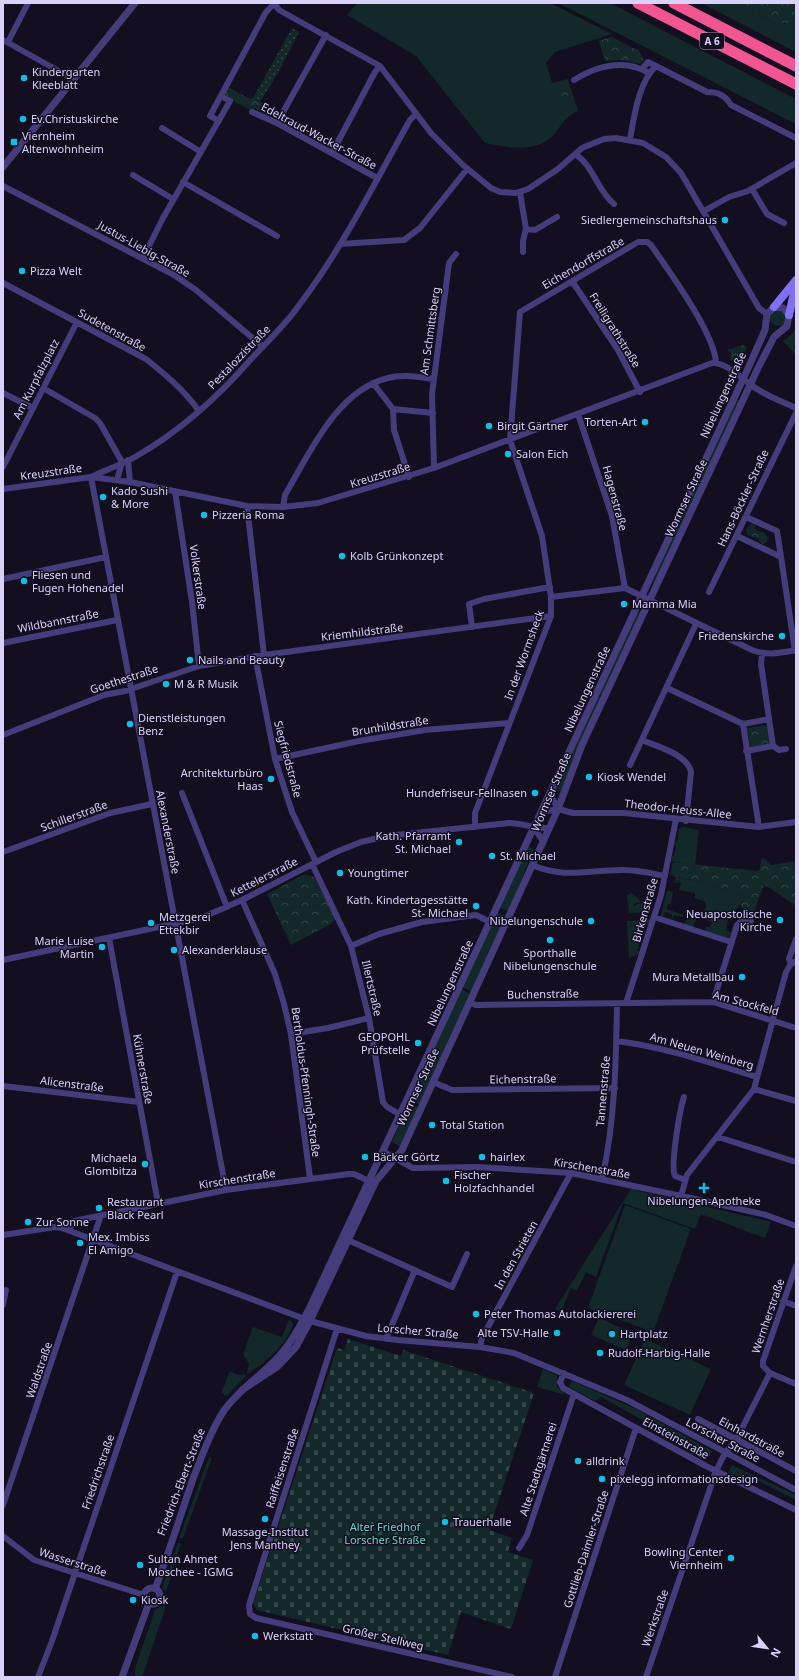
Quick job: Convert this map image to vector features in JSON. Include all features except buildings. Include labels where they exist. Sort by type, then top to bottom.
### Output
[{"type":"highway","name":"A 6","points":[[638,3],[796,84]]},
{"type":"highway","name":"A 6","points":[[674,3],[796,66]]},
{"type":"main road","points":[[774,307],[796,280]]},
{"type":"main road","points":[[789,315],[796,284]]},
{"type":"street","points":[[28,3],[6,41],[73,79]]},
{"type":"street","points":[[3,167],[135,3]]},
{"type":"street","points":[[219,121],[210,116],[266,12],[274,4],[278,10],[380,66],[431,133],[467,169],[491,188],[500,192],[509,194],[528,189],[558,169],[582,148],[594,142],[616,138],[630,139],[654,148],[666,157],[681,174],[704,211],[759,308],[767,318],[772,329],[781,330]]},
{"type":"street","points":[[277,123],[326,36]]},
{"type":"street","points":[[642,69],[648,62],[707,92],[716,92],[726,98],[731,105],[796,138]]},
{"type":"street","points":[[574,80],[590,70],[607,65],[620,65],[642,69],[649,73]]},
{"type":"street","points":[[332,153],[375,72],[380,66]]},
{"type":"street","points":[[630,139],[637,103],[649,73],[656,66]]},
{"type":"street","points":[[143,258],[173,199],[230,101],[221,96]]},
{"type":"street","name":"Edeltraud-Wacker-Straße","points":[[252,112],[277,123],[377,178]]},
{"type":"street","name":"Pestalozzistraße","points":[[91,477],[125,461],[157,443],[199,411],[233,380],[263,347],[300,304],[340,244],[410,120],[416,114]]},
{"type":"street","points":[[162,128],[201,152]]},
{"type":"street","points":[[575,154],[582,158],[605,196],[614,204]]},
{"type":"street","points":[[704,211],[729,197],[752,189],[796,163]]},
{"type":"street","points":[[340,244],[404,240],[420,228],[467,169]]},
{"type":"street","points":[[133,175],[173,199]]},
{"type":"street","points":[[183,182],[277,236]]},
{"type":"street","name":"Justus-Liebig-Straße","points":[[3,186],[174,275],[196,290],[263,347]]},
{"type":"street","points":[[752,189],[767,214],[784,223]]},
{"type":"street","points":[[520,192],[526,229],[523,241],[523,252]]},
{"type":"street","points":[[526,229],[535,230],[557,217]]},
{"type":"street","name":"Eichendorffstraße","points":[[510,440],[519,315],[522,310],[638,242],[647,242],[651,245],[691,306],[714,348],[716,363]]},
{"type":"street","name":"Am Schmittsberg","points":[[434,468],[432,414],[433,379],[449,262],[456,254]]},
{"type":"street","name":"Freiligrathstraße","points":[[572,281],[618,350],[640,392]]},
{"type":"street","name":"Sudetenstraße","points":[[3,283],[146,360],[165,374],[188,396],[199,411]]},
{"type":"street","points":[[774,307],[783,308],[789,315]]},
{"type":"street","name":"Nibelungenstraße","points":[[307,1320],[743,378],[765,330],[767,318],[774,307]]},
{"type":"street","name":"Wormser Straße","points":[[307,1320],[348,1240],[372,1182],[402,1150],[558,809],[582,745],[768,347],[774,337],[788,322],[789,315]]},
{"type":"street","name":"Am Kurpfalzplatz","points":[[3,467],[77,322]]},
{"type":"street","points":[[716,363],[743,378],[750,386],[796,408]]},
{"type":"street","name":"Kreuzstraße","points":[[3,489],[91,477],[130,482],[247,506],[283,507],[318,503],[409,477],[640,392],[709,364],[716,363]]},
{"type":"street","points":[[283,507],[285,495],[323,430],[344,405],[373,383],[388,378],[404,375],[433,379]]},
{"type":"street","points":[[373,383],[392,409],[394,430],[409,477]]},
{"type":"street","points":[[43,388],[95,418],[100,423],[125,461],[130,482]]},
{"type":"street","points":[[3,392],[33,408]]},
{"type":"street","points":[[392,409],[432,414]]},
{"type":"street","name":"Hans-Böckler-Straße","points":[[709,592],[796,413]]},
{"type":"street","name":"Hagenstraße","points":[[578,414],[612,516],[625,588]]},
{"type":"street","name":"In der Wormsheck","points":[[474,826],[475,813],[551,616],[550,587],[542,536],[510,440]]},
{"type":"street","points":[[117,480],[125,461]]},
{"type":"street","name":"Alexanderstraße","points":[[91,477],[226,1190]]},
{"type":"street","name":"Volkerstraße","points":[[175,492],[192,602],[199,666]]},
{"type":"street","points":[[247,506],[264,655]]},
{"type":"street","points":[[551,597],[625,588],[696,624],[762,654],[774,654],[796,650],[777,531],[746,517]]},
{"type":"street","points":[[736,536],[781,557]]},
{"type":"street","points":[[3,579],[106,557]]},
{"type":"street","points":[[472,627],[469,604],[484,599],[550,587]]},
{"type":"street","name":"Kriemhildstraße","points":[[255,656],[551,616]]},
{"type":"street","name":"Wildbannstraße","points":[[3,643],[118,620]]},
{"type":"street","points":[[630,764],[696,624]]},
{"type":"street","points":[[762,654],[761,664],[773,746],[778,750],[786,749]]},
{"type":"street","name":"Goethestraße","points":[[3,735],[104,695],[131,689],[199,666],[255,656]]},
{"type":"street","name":"Siegfriedstraße","points":[[255,656],[275,759],[292,812],[314,863]]},
{"type":"street","points":[[667,688],[742,724],[770,719]]},
{"type":"street","name":"Brunhildstraße","points":[[275,759],[359,741],[425,730],[509,723]]},
{"type":"street","points":[[742,724],[759,827]]},
{"type":"street","points":[[642,740],[683,759],[689,764],[691,772],[686,820]]},
{"type":"street","points":[[746,750],[773,746]]},
{"type":"street","points":[[182,793],[227,908]]},
{"type":"street","points":[[541,812],[558,809],[550,794]]},
{"type":"street","name":"Schillerstraße","points":[[3,852],[110,813],[152,804]]},
{"type":"street","name":"Theodor-Heuss-Allee","points":[[558,809],[573,814],[624,813],[759,827],[796,822]]},
{"type":"street","name":"Birkenstraße","points":[[626,1004],[654,917],[665,876],[676,819]]},
{"type":"street","name":"Kettelerstraße","points":[[3,960],[200,918],[227,908],[314,863],[361,842],[387,836],[509,823],[525,824],[534,828],[549,828]]},
{"type":"street","points":[[534,828],[543,841]]},
{"type":"street","name":"Illertstraße","points":[[314,863],[351,946],[369,1018],[383,1102],[387,1107],[401,1115]]},
{"type":"street","points":[[532,865],[551,872],[572,874],[633,870],[665,876]]},
{"type":"street","name":"Bertholdus-Pfenningh-Straße","points":[[242,900],[275,974],[284,1004],[291,1034],[310,1178]]},
{"type":"street","points":[[351,946],[379,934],[422,922],[476,915],[490,922]]},
{"type":"street","points":[[654,917],[732,942]]},
{"type":"street","points":[[713,1002],[740,921],[744,919],[751,921]]},
{"type":"street","name":"Kühnerstraße","points":[[109,938],[158,1203]]},
{"type":"street","points":[[681,1196],[685,1180],[754,1089],[786,972],[793,963],[789,959],[796,939]]},
{"type":"street","name":"Buchenstraße","points":[[469,1002],[476,1005],[617,1004]]},
{"type":"street","name":"Am Stockfeld","points":[[617,1004],[713,1002],[796,1028]]},
{"type":"street","name":"Tannenstraße","points":[[602,1179],[615,1088],[617,1004]]},
{"type":"street","points":[[291,1034],[328,1028],[369,1018]]},
{"type":"street","name":"Am Neuen Weinberg","points":[[617,1041],[647,1044],[757,1077]]},
{"type":"street","name":"Eichenstraße","points":[[433,1082],[452,1090],[615,1088]]},
{"type":"street","name":"Alicenstraße","points":[[3,1086],[139,1102]]},
{"type":"street","points":[[754,1089],[796,1101]]},
{"type":"street","points":[[684,1097],[681,1106],[673,1166],[675,1176],[685,1180]]},
{"type":"street","points":[[718,1137],[796,1162]]},
{"type":"street","name":"Kirschenstraße","points":[[384,1152],[413,1168],[478,1167],[571,1173],[766,1215],[796,1226]]},
{"type":"street","name":"In den Strieten","points":[[480,1346],[482,1338],[571,1173]]},
{"type":"street","name":"Kirschenstraße","points":[[101,1215],[226,1190],[310,1178],[354,1174],[372,1182]]},
{"type":"street","points":[[69,1230],[74,1221],[101,1215],[93,1241]]},
{"type":"street","name":"Lorscher Straße","points":[[3,1235],[55,1226],[307,1320],[337,1329],[386,1339],[480,1346],[514,1353],[627,1400],[796,1490]]},
{"type":"street","points":[[348,1240],[452,1287],[467,1254]]},
{"type":"street","name":"Waldstraße","points":[[3,1505],[93,1241]]},
{"type":"street","name":"Wernherstraße","points":[[770,1373],[763,1366],[763,1361],[796,1266]]},
{"type":"street","points":[[386,1339],[415,1270]]},
{"type":"street","name":"Friedrichstraße","points":[[38,1677],[52,1641],[177,1272]]},
{"type":"street","points":[[3,1305],[6,1290]]},
{"type":"street","points":[[783,1301],[796,1306]]},
{"type":"street","name":"Friedrich-Ebert-Straße","points":[[122,1677],[149,1603],[156,1603],[159,1599],[159,1594],[155,1589],[171,1540],[211,1434],[224,1412],[242,1390],[279,1356],[307,1320]]},
{"type":"street","name":"Raiffeisenstraße","points":[[250,1614],[249,1605],[337,1329]]},
{"type":"street","name":"Einsteinstraße","points":[[564,1373],[560,1382],[564,1388],[574,1394],[716,1471],[796,1510]]},
{"type":"street","points":[[725,1453],[736,1440],[770,1373],[796,1384]]},
{"type":"street","name":"Alte Stadtgärtnerei","points":[[519,1548],[527,1535],[574,1394]]},
{"type":"street","name":"Einhardstraße","points":[[698,1419],[796,1471]]},
{"type":"street","name":"Gottlieb-Daimler-Straße","points":[[555,1677],[636,1428]]},
{"type":"street","name":"Werkstraße","points":[[646,1677],[716,1471],[725,1453]]},
{"type":"street","name":"Wasserstraße","points":[[3,1536],[34,1560],[144,1595]]},
{"type":"street","points":[[149,1603],[145,1599],[144,1595],[147,1590],[155,1589]]},
{"type":"street","name":"Großer Stellweg","points":[[250,1614],[256,1618],[512,1677]]},
{"type":"green space","points":[[357,3],[550,3],[612,34],[555,52],[546,63],[552,83],[568,79],[578,111],[568,117],[549,139],[534,146],[518,148],[485,143],[416,56],[347,15]]},
{"type":"green space","points":[[558,3],[610,3],[796,99],[796,124]]},
{"type":"green space","points":[[701,3],[742,3],[775,24],[796,23],[796,52]]},
{"type":"green space","points":[[742,3],[796,3],[796,23],[775,24]]},
{"type":"green space","points":[[292,28],[299,32],[278,73],[260,102],[253,98]]},
{"type":"green space","points":[[612,37],[639,51],[644,60],[640,64],[620,60],[605,61],[599,41]]},
{"type":"green space","points":[[564,81],[571,99],[568,103],[562,99],[558,91],[559,84]]},
{"type":"green space","points":[[228,87],[250,99],[253,98],[274,109],[272,112],[277,115],[272,118],[255,108],[252,111],[227,97],[225,93]]},
{"type":"green space","points":[[778,310],[784,312],[786,318],[784,324],[778,326],[772,324],[770,318],[772,312]]},
{"type":"green space","points":[[796,327],[796,345],[794,346],[796,355],[783,341],[793,333]]},
{"type":"green space","points":[[743,345],[747,347],[741,361],[736,362],[730,360],[731,353],[727,350]]},
{"type":"green space","points":[[735,399],[741,401],[705,479],[700,476]]},
{"type":"green space","points":[[699,478],[704,481],[656,585],[653,583],[664,553]]},
{"type":"green space","points":[[752,524],[755,525],[756,530],[765,533],[768,538],[767,542],[762,544],[757,538],[747,535],[746,529]]},
{"type":"green space","points":[[638,611],[643,613],[604,696],[598,694]]},
{"type":"green space","points":[[598,696],[602,698],[563,793],[554,789]]},
{"type":"green space","points":[[767,725],[771,744],[750,747],[747,728]]},
{"type":"green space","points":[[682,827],[699,830],[695,865],[671,861],[672,856],[674,856],[676,846],[674,845],[675,842],[677,842],[679,831],[677,830]]},
{"type":"green space","points":[[527,846],[534,849],[509,912],[499,907]]},
{"type":"green space","points":[[764,858],[771,865],[796,861],[796,906],[764,884],[754,912],[740,908],[744,896],[703,883],[670,875],[673,862],[756,871],[760,870],[761,859]]},
{"type":"green space","points":[[305,874],[314,877],[336,918],[331,924],[291,945],[267,894]]},
{"type":"green space","points":[[676,877],[703,883],[744,896],[740,905],[729,917],[726,930],[732,933],[728,938],[705,931],[706,927],[710,927],[712,922],[703,919],[701,916],[706,907],[706,902],[695,898],[695,893],[679,890],[681,882],[674,883]]},
{"type":"green space","points":[[667,890],[673,892],[671,904],[668,904],[667,909],[683,915],[683,917],[674,915],[672,920],[672,914],[665,912],[663,917],[661,916]]},
{"type":"green space","points":[[632,893],[641,902],[634,904],[631,913],[629,913],[627,895]]},
{"type":"green space","points":[[640,903],[650,904],[649,911],[654,912],[632,913],[632,907]]},
{"type":"green space","points":[[497,912],[507,917],[472,992],[462,987]]},
{"type":"green space","points":[[689,914],[697,917],[693,927],[684,924]]},
{"type":"green space","points":[[652,919],[650,924],[645,924],[643,931],[648,931],[647,933],[642,934],[637,951],[641,951],[641,953],[629,958],[627,921]]},
{"type":"green space","points":[[461,989],[471,994],[420,1105],[409,1100]]},
{"type":"green space","points":[[408,1102],[419,1107],[401,1147],[392,1142]]},
{"type":"green space","points":[[631,1189],[771,1222],[765,1238],[701,1214],[695,1229],[623,1203],[596,1277],[586,1272],[577,1291],[571,1288],[561,1312],[555,1309]]},
{"type":"green space","points":[[625,1205],[691,1229],[653,1332],[588,1308]]},
{"type":"green space","name":"Hartplatz","points":[[599,1318],[633,1333],[626,1350],[591,1335]]},
{"type":"green space","points":[[289,1319],[293,1323],[281,1346],[269,1358],[248,1374],[249,1364],[243,1354],[253,1327],[282,1337]]},
{"type":"green space","name":"Alter Friedhof Lorscher Straße","points":[[348,1339],[401,1356],[403,1350],[534,1393],[489,1530],[512,1538],[508,1552],[533,1560],[511,1629],[461,1612],[448,1655],[257,1610],[253,1603],[337,1348],[344,1350]]},
{"type":"green space","points":[[645,1339],[711,1369],[690,1415],[624,1385]]},
{"type":"green space","points":[[543,1369],[557,1375],[557,1387],[566,1395],[537,1387]]},
{"type":"green space","points":[[230,1371],[238,1375],[245,1374],[246,1376],[227,1396],[221,1393]]},
{"type":"green space","points":[[572,1381],[634,1408],[712,1451],[709,1457],[601,1397],[595,1401],[569,1387]]},
{"type":"green space","points":[[209,1457],[212,1458],[183,1538],[179,1538]]},
{"type":"green space","points":[[732,1465],[796,1495],[796,1500],[743,1473],[740,1478],[728,1472]]},
{"type":"green space","points":[[178,1543],[181,1543],[166,1592],[162,1588]]},
{"type":"green space","points":[[163,1605],[166,1606],[142,1677],[135,1677],[135,1668],[155,1610]]},
{"type":"place","name":"Kindergarten Kleeblatt","points":[[24,78]]},
{"type":"place","name":"Ev.Christuskirche","points":[[23,119]]},
{"type":"place","name":"Viernheim Altenwohnheim","points":[[14,142]]},
{"type":"place","name":"Siedlergemeinschaftshaus","points":[[725,220]]},
{"type":"place","name":"Pizza Welt","points":[[22,271]]},
{"type":"place","name":"Torten-Art","points":[[645,422]]},
{"type":"place","name":"Birgit Gärtner","points":[[489,426]]},
{"type":"place","name":"Salon Eich","points":[[508,454]]},
{"type":"place","name":"Kado Sushi & More","points":[[103,497]]},
{"type":"place","name":"Pizzeria Roma","points":[[204,515]]},
{"type":"place","name":"Kolb Grünkonzept","points":[[342,556]]},
{"type":"place","name":"Fliesen und Fugen Hohenadel","points":[[24,581]]},
{"type":"place","name":"Mamma Mia","points":[[624,604]]},
{"type":"place","name":"Friedenskirche","points":[[782,636]]},
{"type":"place","name":"Nails and Beauty","points":[[190,660]]},
{"type":"place","name":"M & R Musik","points":[[166,684]]},
{"type":"place","name":"Dienstleistungen Benz","points":[[130,724]]},
{"type":"place","name":"Kiosk Wendel","points":[[589,777]]},
{"type":"place","name":"Architekturbüro Haas","points":[[271,779]]},
{"type":"place","name":"Hundefriseur-Fellnasen","points":[[535,793]]},
{"type":"place","name":"Kath. Pfarramt St. Michael","points":[[459,842]]},
{"type":"place","name":"St. Michael","points":[[492,856]]},
{"type":"place","name":"Youngtimer","points":[[340,873]]},
{"type":"place","name":"Kath. Kindertagesstätte St- Michael","points":[[476,906]]},
{"type":"place","name":"Neuapostolische Kirche","points":[[780,920]]},
{"type":"place","name":"Nibelungenschule","points":[[591,921]]},
{"type":"place","name":"Metzgerei Ettekbir","points":[[151,923]]},
{"type":"place","name":"Sporthalle Nibelungenschule","points":[[550,940]]},
{"type":"place","name":"Marie Luise Martin","points":[[102,947]]},
{"type":"place","name":"Alexanderklause","points":[[174,950]]},
{"type":"place","name":"Mura Metallbau","points":[[742,977]]},
{"type":"place","name":"GEOPOHL Prüfstelle","points":[[418,1043]]},
{"type":"place","name":"Total Station","points":[[432,1125]]},
{"type":"place","name":"Bäcker Görtz","points":[[365,1157]]},
{"type":"place","name":"hairlex","points":[[482,1157]]},
{"type":"place","name":"Michaela Glombitza","points":[[145,1164]]},
{"type":"place","name":"Fischer Holzfachhandel","points":[[446,1181]]},
{"type":"place","name":"Nibelungen-Apotheke","points":[[704,1188]]},
{"type":"place","name":"Restaurant Black Pearl","points":[[99,1208]]},
{"type":"place","name":"Zur Sonne","points":[[28,1222]]},
{"type":"place","name":"Mex. Imbiss El Amigo","points":[[80,1243]]},
{"type":"place","name":"Peter Thomas Autolackiererei","points":[[476,1314]]},
{"type":"place","name":"Alte TSV-Halle","points":[[557,1333]]},
{"type":"place","name":"Hartplatz","points":[[612,1334]]},
{"type":"place","name":"Rudolf-Harbig-Halle","points":[[600,1353]]},
{"type":"place","name":"alldrink","points":[[578,1461]]},
{"type":"place","name":"pixelegg informationsdesign","points":[[602,1479]]},
{"type":"place","name":"Massage-Institut Jens Manthey","points":[[265,1519]]},
{"type":"place","name":"Trauerhalle","points":[[445,1522]]},
{"type":"place","name":"Bowling Center Viernheim","points":[[731,1558]]},
{"type":"place","name":"Sultan Ahmet Moschee - IGMG","points":[[140,1565]]},
{"type":"place","name":"Kiosk","points":[[133,1600]]},
{"type":"place","name":"Werkstatt","points":[[255,1636]]}]
